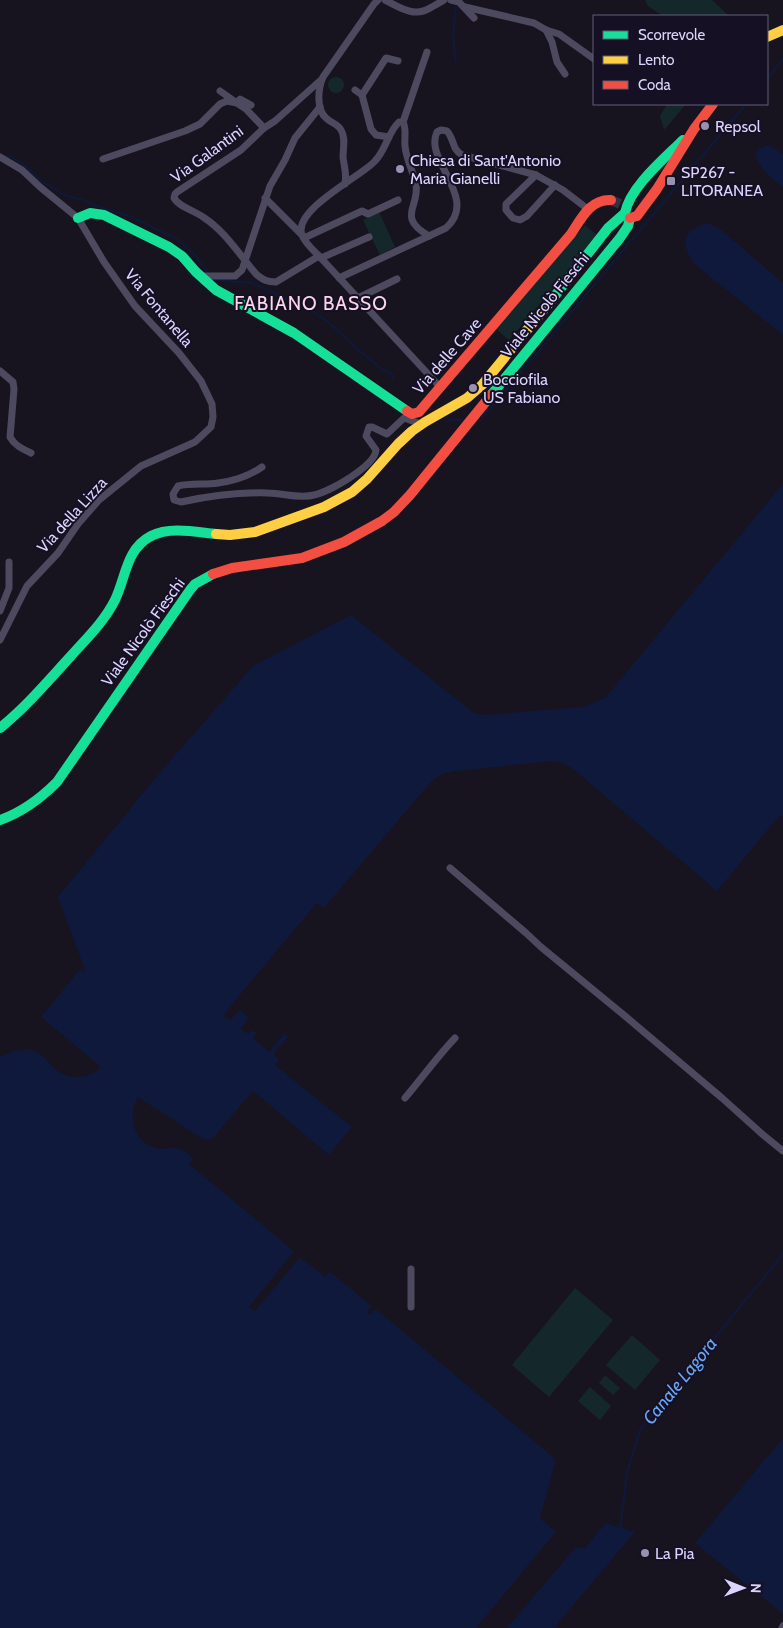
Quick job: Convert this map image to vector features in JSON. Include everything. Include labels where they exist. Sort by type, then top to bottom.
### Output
[{"type":"main road","points":[[768,38],[783,30]]},
{"type":"main road","name":"Viale Nicolò Fieschi","points":[[623,208],[632,202],[637,204],[640,212],[661,184],[694,129],[712,105]]},
{"type":"main road","name":"Viale Nicolò Fieschi","points":[[623,208],[645,178],[694,129]]},
{"type":"main road","name":"Via delle Cave","points":[[78,218],[90,213],[112,218],[169,246],[207,276],[216,290],[294,333],[414,414],[440,387],[571,234],[588,210],[598,201],[607,199],[623,208]]},
{"type":"main road","points":[[0,728],[22,710],[102,622],[115,600],[133,551],[146,538],[153,534],[172,531],[213,535],[246,534],[338,500],[359,487],[391,451],[421,424],[468,397],[482,385],[565,284],[623,208]]},
{"type":"main road","name":"Viale Nicolò Fieschi","points":[[0,820],[30,806],[57,782],[194,584],[204,578],[241,566],[303,558],[361,533],[383,520],[398,508],[620,238],[628,226],[623,208]]},
{"type":"street","points":[[345,184],[344,136],[340,128],[327,119],[320,108],[318,98],[322,80],[378,0]]},
{"type":"street","points":[[385,0],[400,9],[414,12],[429,9],[444,0]]},
{"type":"street","points":[[451,0],[459,2],[474,18]]},
{"type":"street","points":[[465,7],[534,23],[546,30],[559,34],[593,58]]},
{"type":"street","points":[[546,30],[552,42],[557,62],[565,74]]},
{"type":"street","points":[[427,52],[403,122],[405,125],[405,146],[416,184],[416,192],[411,208],[412,216],[417,228],[428,236]]},
{"type":"street","points":[[362,95],[386,58],[398,60]]},
{"type":"street","name":"Via Galantini","points":[[322,80],[275,122],[264,128],[241,150],[177,192],[174,196],[177,203],[202,216],[218,228],[256,274],[269,282],[276,282],[320,257],[369,237]]},
{"type":"street","points":[[355,90],[362,95],[371,129],[376,135],[389,137]]},
{"type":"street","points":[[220,91],[237,103],[240,100],[251,105]]},
{"type":"street","name":"Via Galantini","points":[[103,159],[185,131],[200,124],[220,104],[227,102],[237,103],[246,109],[264,128]]},
{"type":"street","points":[[207,276],[234,276],[242,270],[270,186],[295,138],[320,108]]},
{"type":"street","points":[[302,236],[301,228],[308,214],[326,197],[375,162],[398,123],[403,122]]},
{"type":"street","points":[[339,278],[446,228],[452,222],[458,207],[438,157],[435,140],[437,132],[442,130],[447,131],[450,135],[456,152],[536,175],[555,185],[588,210]]},
{"type":"street","points":[[0,157],[22,170],[40,188],[78,218]]},
{"type":"street","points":[[346,168],[352,172],[361,172]]},
{"type":"street","points":[[536,175],[506,204],[506,210],[513,218],[520,220],[527,216],[555,185]]},
{"type":"street","points":[[265,198],[440,387]]},
{"type":"street","points":[[302,236],[362,211],[368,214],[398,200]]},
{"type":"street","name":"Via Fontanella","points":[[78,218],[104,262],[135,306],[179,353],[201,380],[212,404],[213,418]]},
{"type":"street","points":[[358,298],[397,279]]},
{"type":"street","points":[[0,371],[13,382],[10,438],[20,448],[31,453]]},
{"type":"street","name":"Via della Lizza","points":[[0,640],[27,586],[58,553],[78,524],[99,500],[141,466],[195,442],[211,427],[213,418]]},
{"type":"street","points":[[262,467],[253,473],[227,481],[178,486],[173,494],[174,500],[181,502],[242,493],[313,496],[347,480],[376,454],[376,450],[366,436],[369,427],[387,434],[404,418],[421,424]]},
{"type":"street","points":[[0,611],[9,588],[9,562]]},
{"type":"street","points":[[450,868],[783,1151]]},
{"type":"street","points":[[405,1098],[439,1054],[455,1038]]},
{"type":"street","points":[[411,1269],[411,1307]]},
{"type":"green space","points":[[645,0],[712,0],[728,15],[662,15],[648,6]]},
{"type":"green space","points":[[336,77],[344,85],[336,93],[328,85]]},
{"type":"green space","points":[[666,105],[685,105],[664,130],[660,116]]},
{"type":"green space","points":[[379,212],[395,247],[380,255],[363,220]]},
{"type":"green space","points":[[585,225],[598,236],[509,340],[496,329]]},
{"type":"green space","points":[[575,1288],[613,1320],[549,1397],[512,1365]]},
{"type":"green space","points":[[632,1335],[660,1360],[635,1390],[606,1365]]},
{"type":"green space","points":[[605,1375],[620,1388],[613,1395],[599,1383]]},
{"type":"green space","points":[[590,1387],[611,1406],[600,1420],[578,1401]]},
{"type":"water","points":[[769,145],[783,154],[783,187],[766,173],[756,154],[760,148]]},
{"type":"water","points":[[708,223],[720,229],[783,283],[783,335],[693,263],[686,248],[686,237],[693,229]]},
{"type":"water","points":[[783,484],[783,817],[780,815],[717,891],[573,769],[563,763],[553,761],[442,774],[431,782],[324,908],[317,903],[223,1015],[230,1020],[240,1010],[249,1018],[241,1028],[248,1034],[252,1030],[257,1033],[253,1038],[269,1052],[284,1034],[288,1037],[273,1054],[279,1060],[275,1065],[352,1127],[329,1155],[253,1091],[212,1139],[208,1140],[201,1138],[138,1097],[133,1111],[136,1132],[145,1143],[155,1148],[177,1148],[185,1151],[193,1158],[189,1164],[294,1251],[249,1307],[255,1311],[300,1257],[325,1277],[330,1272],[372,1306],[367,1312],[370,1315],[376,1309],[553,1457],[555,1462],[540,1518],[556,1532],[476,1628],[0,1628],[0,1057],[21,1050],[34,1051],[60,1073],[72,1077],[91,1074],[101,1067],[41,1017],[79,970],[83,972],[85,970],[58,897],[157,776],[253,666],[351,615],[474,713],[485,715],[583,707],[605,698]]},
{"type":"water","points":[[783,1438],[783,1614],[695,1543]]},
{"type":"water","points":[[606,1523],[635,1532],[554,1628],[507,1628],[575,1548],[585,1548]]},
{"type":"waterway","points":[[456,7],[453,35],[456,61]]},
{"type":"waterway","points":[[768,78],[783,59]]},
{"type":"waterway","points":[[480,421],[745,105]]},
{"type":"waterway","points":[[4,156],[11,157],[23,164],[40,180],[66,196],[129,216],[177,239],[195,255],[208,273]]},
{"type":"waterway","points":[[212,278],[215,280],[252,283],[309,309],[327,321],[382,369],[392,374],[393,378]]},
{"type":"waterway","points":[[443,416],[449,420],[462,420]]},
{"type":"waterway","name":"Canale Lagora","points":[[620,1528],[627,1473],[640,1430],[783,1254]]},
{"type":"tunnel","points":[[611,200],[620,204]]},
{"type":"traffic: fast","points":[[625,213],[628,203],[641,183],[683,140]]},
{"type":"traffic: fast","points":[[78,218],[90,213],[104,215],[169,247],[182,256],[216,290],[294,333],[407,411]]},
{"type":"traffic: fast","points":[[554,297],[608,228],[625,213]]},
{"type":"traffic: fast","points":[[492,394],[620,238],[628,226],[630,218]]},
{"type":"traffic: fast","points":[[0,728],[19,712],[100,623],[115,600],[136,548],[151,536],[166,531],[183,530],[216,534]]},
{"type":"traffic: fast","points":[[0,820],[31,804],[57,782],[190,590],[195,584],[213,574]]},
{"type":"traffic: slow","points":[[768,37],[783,30]]},
{"type":"traffic: slow","points":[[216,534],[230,535],[255,532],[324,507],[352,492],[367,479],[412,431],[467,398],[482,385],[554,297]]},
{"type":"traffic: jam","points":[[630,218],[637,216],[657,189],[694,129],[712,105]]},
{"type":"traffic: jam","points":[[407,411],[412,414],[419,412],[571,234],[587,211],[597,203],[611,200]]},
{"type":"traffic: jam","points":[[213,574],[232,568],[302,558],[344,542],[382,521],[394,512],[410,495],[492,394]]},
{"type":"place","name":"Repsol","points":[[705,126]]},
{"type":"place","name":"Chiesa di Sant'Antonio Maria Gianelli","points":[[400,169]]},
{"type":"place","name":"SP267 - LITORANEA","points":[[671,181]]},
{"type":"place","name":"Bocciofila US Fabiano","points":[[473,388]]},
{"type":"place","name":"La Pia","points":[[645,1553]]},
{"type":"district","name":"FABIANO BASSO","points":[[311,303]]}]
